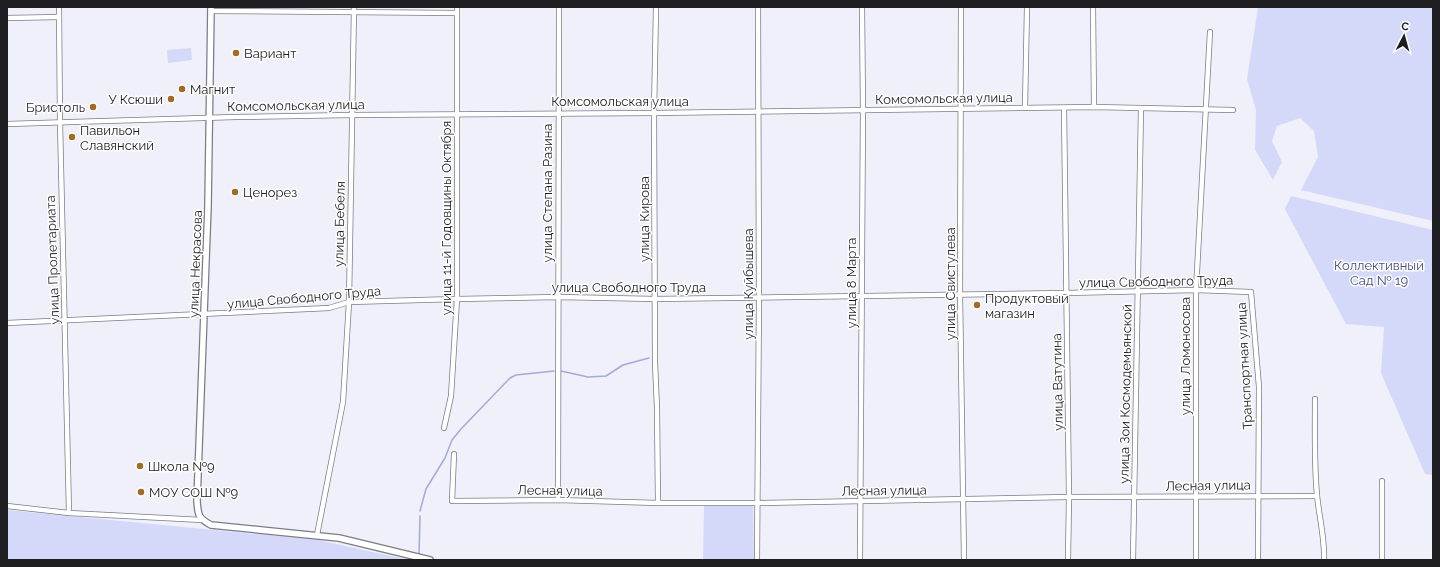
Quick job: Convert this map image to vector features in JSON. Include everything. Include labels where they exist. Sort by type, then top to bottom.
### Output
[{"type":"street","name":"улица Пролетариата","points":[[59,7],[60,122],[69,513]]},
{"type":"street","name":"улица 11-й Годовщины Октября","points":[[444,428],[451,396],[458,299],[457,7]]},
{"type":"street","name":"улица Степана Разина","points":[[558,500],[559,7]]},
{"type":"street","name":"улица Кирова","points":[[656,7],[654,113],[654,363],[657,408],[658,503]]},
{"type":"street","name":"улица Куйбышева","points":[[757,560],[759,297],[758,7]]},
{"type":"street","name":"улица 8 Марта","points":[[860,560],[863,110],[862,7]]},
{"type":"street","name":"улица Свистулева","points":[[961,7],[960,294],[964,560]]},
{"type":"street","points":[[1025,108],[1027,7]]},
{"type":"street","points":[[1093,7],[1094,107]]},
{"type":"street","points":[[211,9],[353,10],[457,13]]},
{"type":"street","name":"улица Некрасова","points":[[202,520],[198,512],[197,501],[204,315],[211,9]]},
{"type":"street","name":"улица Бебеля","points":[[317,535],[343,402],[349,302],[353,10]]},
{"type":"street","points":[[7,18],[59,17]]},
{"type":"street","name":"улица Ломоносова","points":[[1196,560],[1196,290],[1210,32]]},
{"type":"street","name":"Комсомольская улица","points":[[7,124],[209,117],[559,112],[654,113],[1094,107],[1233,110]]},
{"type":"street","name":"улица Ватутина","points":[[1064,108],[1070,497],[1068,560]]},
{"type":"street","name":"улица Зои Космодемьянской","points":[[1133,560],[1141,108]]},
{"type":"street","name":"улица Свободного Труда","points":[[7,323],[329,308],[349,302],[458,299],[558,297],[655,299],[1196,290],[1251,292]]},
{"type":"street","name":"Транспортная улица","points":[[1251,292],[1259,387],[1257,495],[1258,560]]},
{"type":"street","points":[[1315,399],[1314,448],[1317,496],[1324,543],[1324,560]]},
{"type":"street","name":"Лесная улица","points":[[454,454],[452,501],[558,500],[658,503],[1257,495],[1317,496]]},
{"type":"street","points":[[1382,481],[1382,560]]},
{"type":"street","points":[[7,506],[69,513],[202,520],[211,525],[339,538],[430,560]]},
{"type":"green space","points":[[1258,7],[1433,7],[1433,221],[1301,190],[1318,157],[1314,131],[1300,118],[1277,126],[1272,141],[1282,162],[1273,180],[1255,150],[1256,110],[1247,79]]},
{"type":"green space","points":[[191,48],[192,60],[168,63],[167,50]]},
{"type":"green space","name":"Коллективный Сад № 19","points":[[1291,196],[1433,230],[1433,475],[1425,474],[1381,373],[1384,327],[1346,324],[1285,209]]},
{"type":"green space","points":[[704,505],[753,505],[754,560],[703,560]]},
{"type":"green space","points":[[7,510],[318,540],[409,560],[7,560]]},
{"type":"waterway","points":[[561,371],[588,377],[606,376],[623,365],[649,358]]},
{"type":"waterway","points":[[420,511],[426,489],[445,458],[452,440],[461,429],[510,378],[516,375],[554,371]]},
{"type":"waterway","points":[[419,556],[420,516]]},
{"type":"place","name":"Вариант","points":[[236,53]]},
{"type":"place","name":"Магнит","points":[[182,89]]},
{"type":"place","name":"У Ксюши","points":[[171,99]]},
{"type":"place","name":"Бристоль","points":[[93,107]]},
{"type":"place","name":"Павильон Славянский","points":[[72,137]]},
{"type":"place","name":"Ценорез","points":[[235,192]]},
{"type":"place","name":"Продуктовый магазин","points":[[977,305]]},
{"type":"place","name":"Школа №9","points":[[140,466]]},
{"type":"place","name":"МОУ СОШ №9","points":[[141,492]]}]
